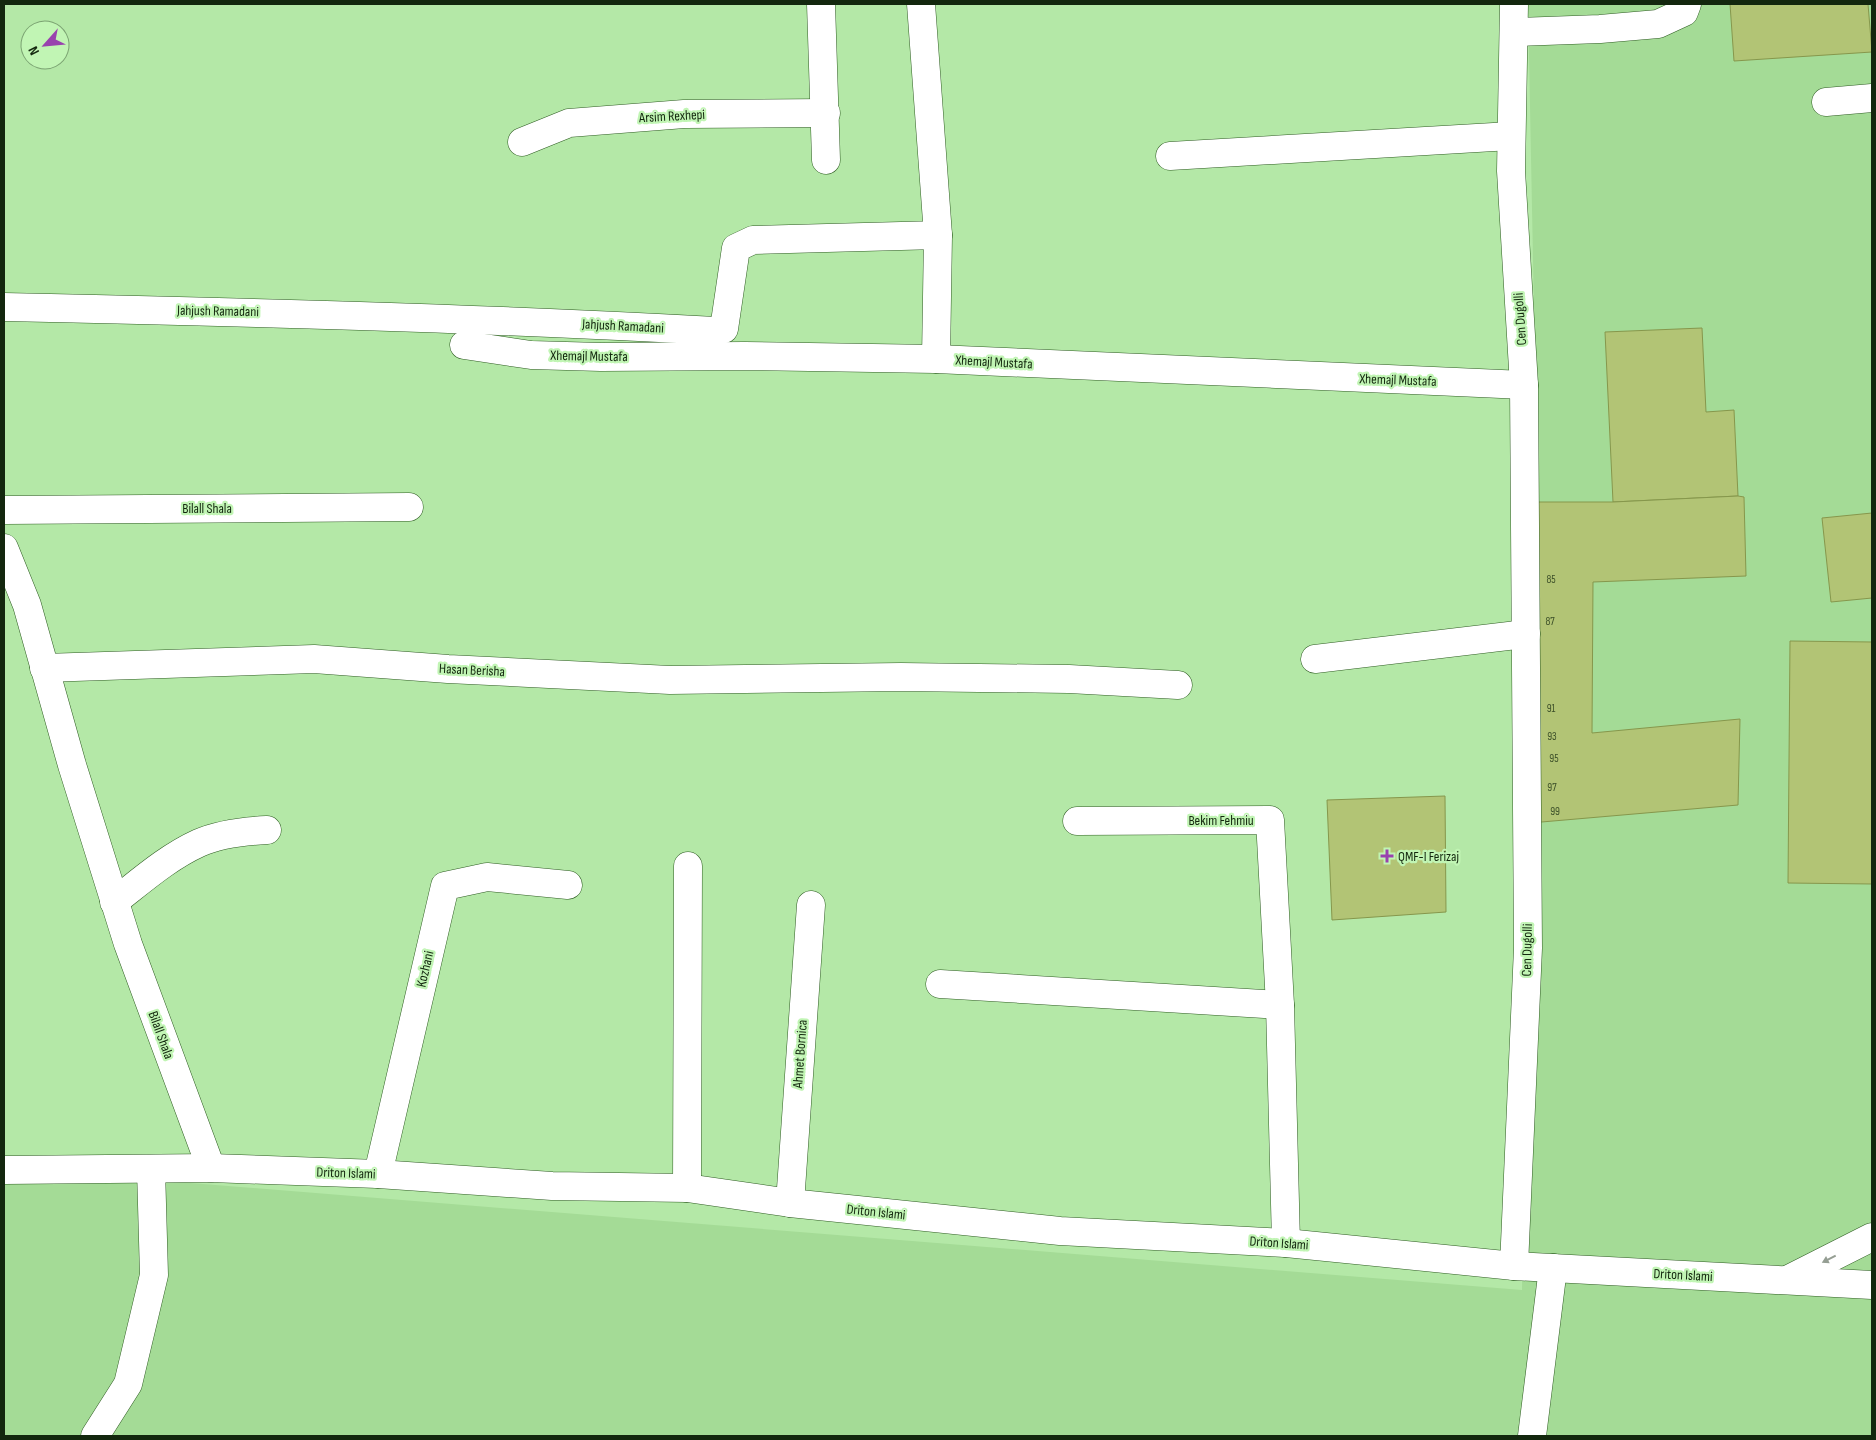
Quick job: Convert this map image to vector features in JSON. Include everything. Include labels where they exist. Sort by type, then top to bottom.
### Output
[{"type":"street","points":[[821,4],[826,113],[826,160]]},
{"type":"street","points":[[921,4],[938,235],[936,359]]},
{"type":"street","name":"Cen Dugolli","points":[[1514,4],[1511,171],[1524,385],[1528,948],[1514,1266]]},
{"type":"street","points":[[1514,32],[1600,29],[1658,24],[1684,12],[1687,4]]},
{"type":"street","points":[[1826,102],[1872,98]]},
{"type":"street","name":"Arsim Rexhepi","points":[[522,142],[569,123],[684,114],[826,113]]},
{"type":"street","points":[[1170,156],[1511,136]]},
{"type":"street","name":"Jahjush Ramadani","points":[[4,306],[302,313],[548,322],[715,331],[724,329],[736,248],[753,240],[938,235]]},
{"type":"street","name":"Xhemajl Mustafa","points":[[464,345],[541,355],[936,359],[1524,385]]},
{"type":"street","name":"Bilall Shala","points":[[4,510],[409,507]]},
{"type":"street","name":"Bilall Shala","points":[[4,548],[27,605],[114,902],[210,1168]]},
{"type":"street","points":[[1315,659],[1526,634]]},
{"type":"street","name":"Hasan Berisha","points":[[44,668],[314,659],[448,669],[670,680],[901,677],[1069,679],[1178,686]]},
{"type":"street","name":"Bekim Fehmiu","points":[[1077,821],[1270,820],[1280,1006],[1286,1243]]},
{"type":"street","points":[[114,902],[175,856],[201,842],[244,831],[267,830]]},
{"type":"street","points":[[688,866],[688,1188]]},
{"type":"street","name":"Kozhani","points":[[378,1174],[445,886],[487,877],[568,885]]},
{"type":"street","name":"Ahmet Bornica","points":[[790,1203],[810,905]]},
{"type":"street","points":[[940,984],[1280,1006]]},
{"type":"street","name":"Driton Islami","points":[[4,1170],[210,1168],[378,1174],[552,1186],[688,1188],[790,1203],[1060,1231],[1286,1243],[1514,1266],[1872,1285]]},
{"type":"street","points":[[95,1436],[128,1384],[154,1275],[151,1169]]},
{"type":"street","points":[[1786,1280],[1872,1238]]},
{"type":"street","points":[[1532,1436],[1553,1268]]},
{"type":"shaded area","points":[[1528,4],[1872,4],[1872,1436],[4,1436],[4,1168],[1522,1290],[1535,361]]},
{"type":"building","points":[[1730,4],[1868,4],[1872,52],[1734,61]]},
{"type":"building","points":[[1702,328],[1706,412],[1734,410],[1738,496],[1613,502],[1605,332]]},
{"type":"building","points":[[1744,497],[1746,576],[1593,582],[1592,733],[1740,719],[1738,805],[1530,823],[1533,502],[1613,502]]},
{"type":"building","points":[[1872,513],[1872,598],[1831,602],[1822,518]]},
{"type":"building","points":[[1790,641],[1872,642],[1872,884],[1788,883]]},
{"type":"building","name":"QMF-I Ferizaj","points":[[1445,796],[1446,912],[1332,920],[1327,800]]},
{"type":"place","name":"QMF-I Ferizaj","points":[[1387,856]]}]
